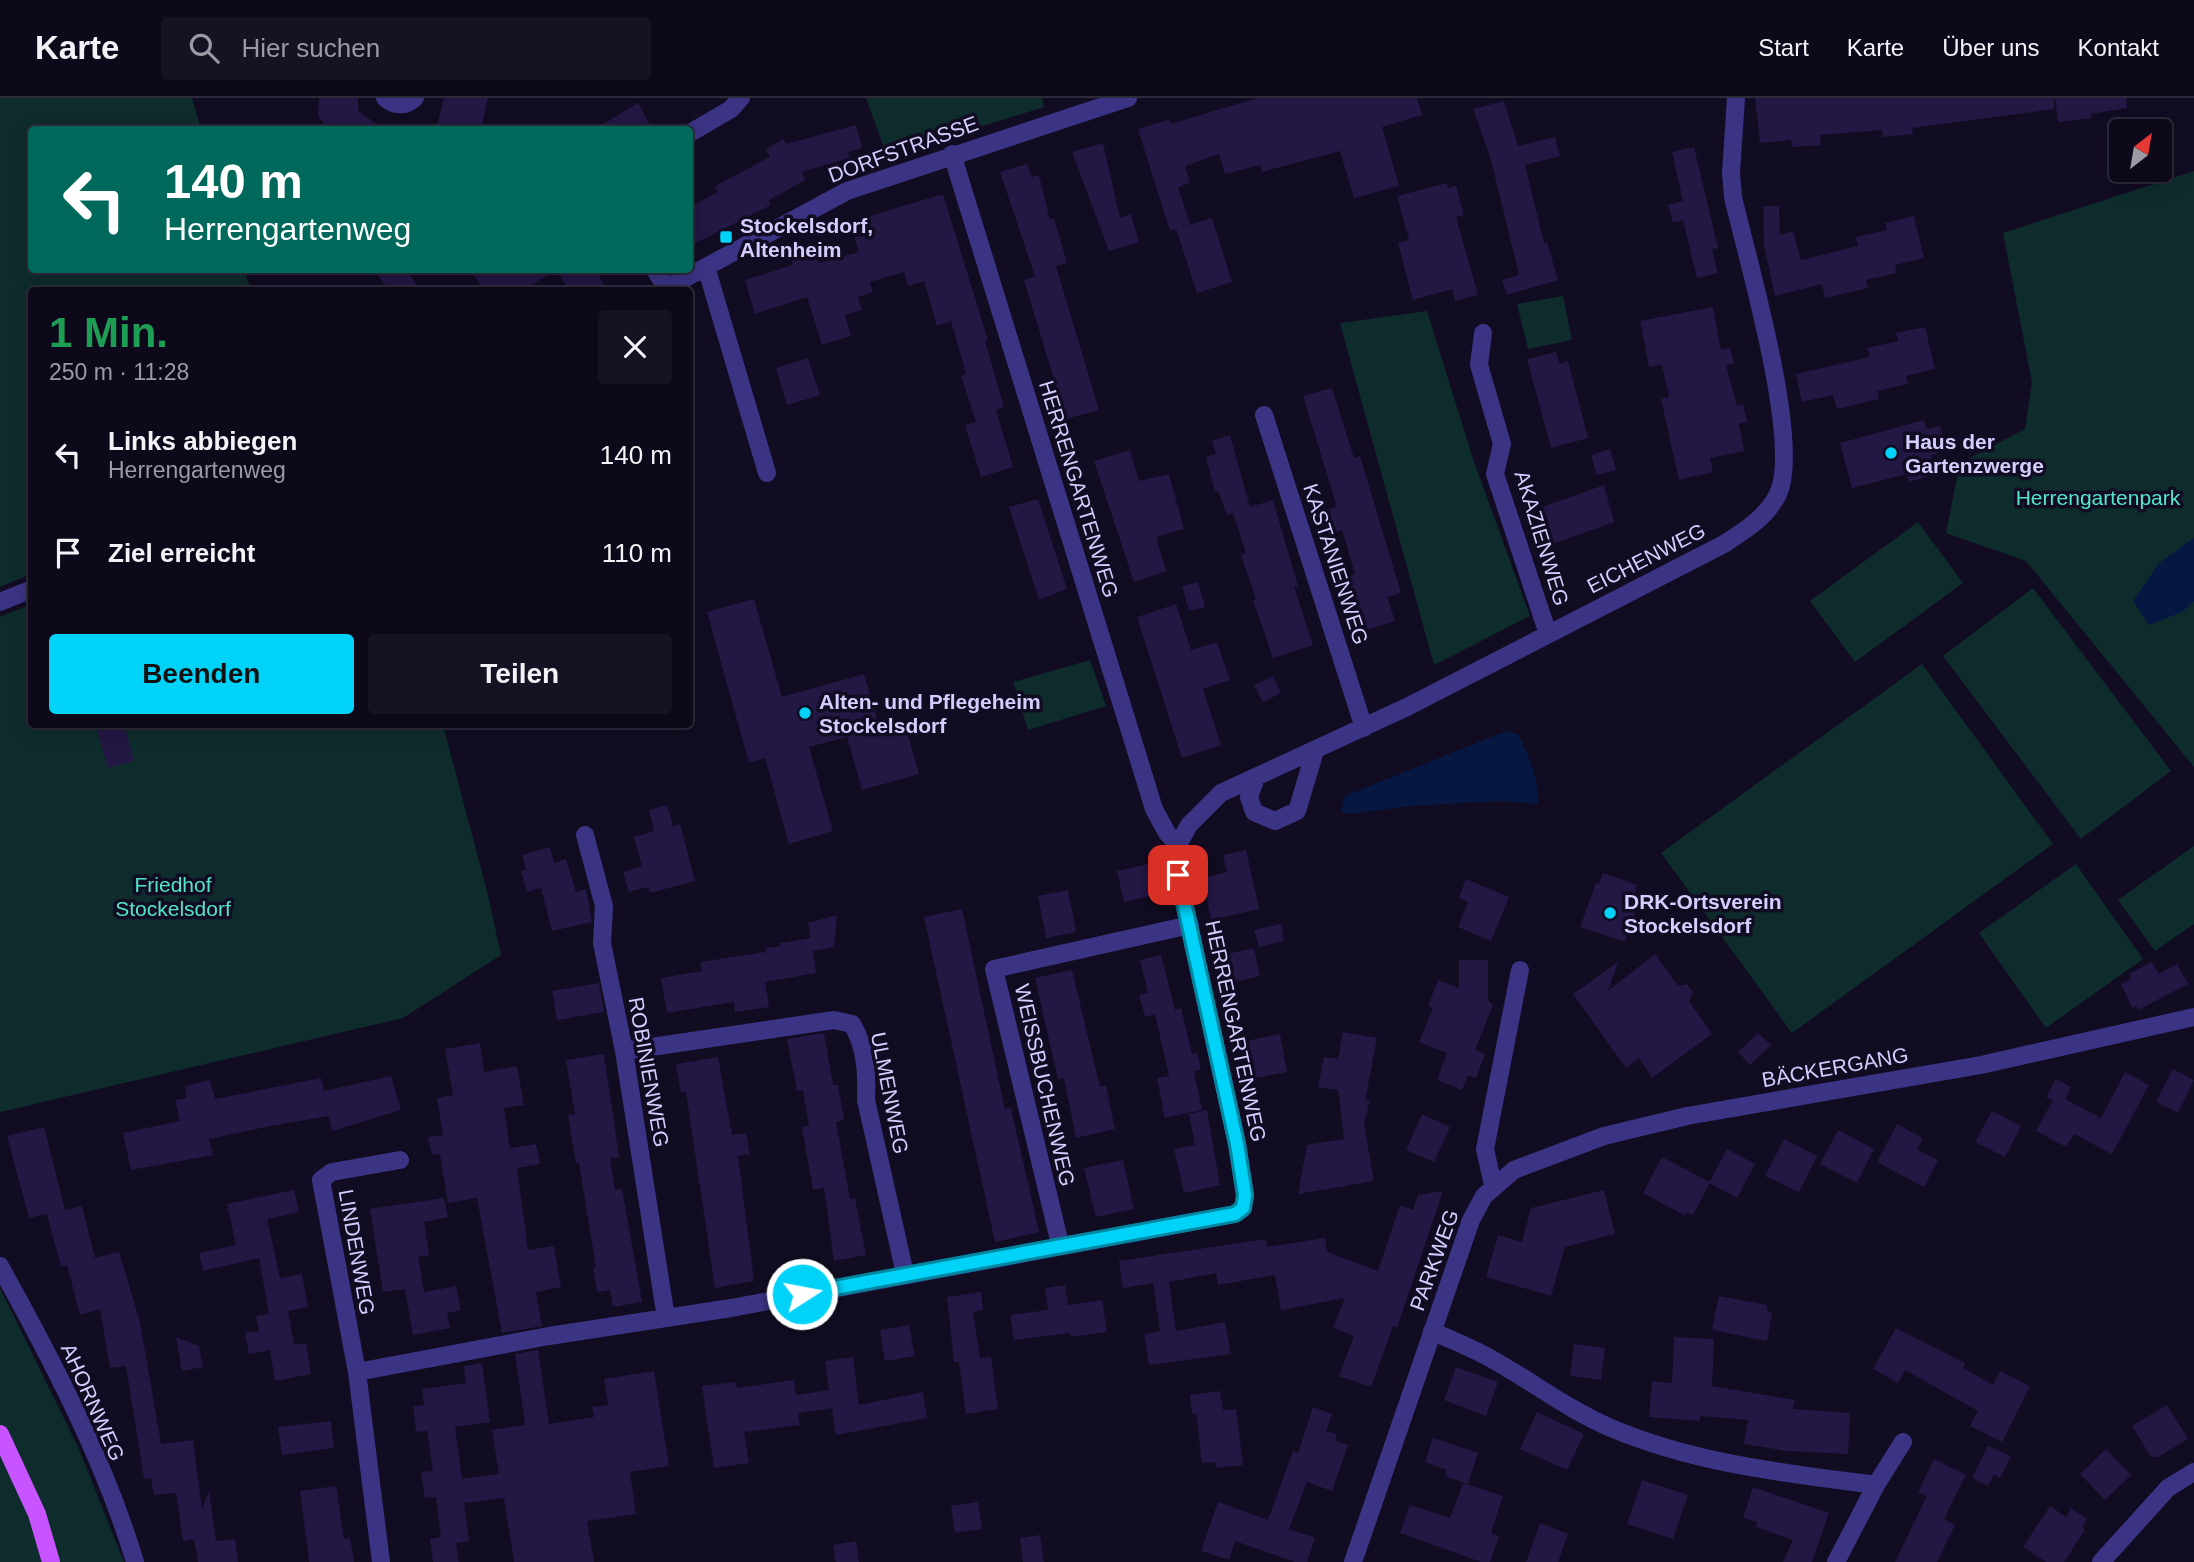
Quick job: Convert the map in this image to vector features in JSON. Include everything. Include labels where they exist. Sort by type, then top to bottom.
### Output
[{"type":"main road","points":[[0,1434],[37,1514],[51,1562]]},
{"type":"street","points":[[385,98],[403,105],[415,98]]},
{"type":"street","points":[[693,130],[731,110],[741,98]]},
{"type":"street","name":"DORFSTRASSE","points":[[671,287],[847,191],[952,153],[1128,98]]},
{"type":"street","name":"EICHENWEG","points":[[1178,845],[1189,825],[1221,793],[1364,728],[1724,544],[1753,525],[1778,495],[1786,466],[1781,407],[1733,197],[1731,173],[1736,98]]},
{"type":"street","name":"HERRENGARTENWEG","points":[[357,1372],[1235,1214],[1243,1208],[1245,1195],[1237,1144],[1178,875],[1178,845],[1167,833],[1154,808],[952,153]]},
{"type":"street","points":[[706,270],[767,473]]},
{"type":"street","name":"AKAZIENWEG","points":[[1483,333],[1479,365],[1502,444],[1495,474],[1548,634]]},
{"type":"street","name":"KASTANIENWEG","points":[[1264,415],[1364,728]]},
{"type":"street","points":[[0,602],[28,591]]},
{"type":"street","points":[[1256,778],[1249,797],[1254,812],[1275,821],[1297,811],[1315,751]]},
{"type":"street","name":"ROBINIENWEG","points":[[585,835],[604,906],[602,943],[624,1051],[666,1318]]},
{"type":"street","name":"WEISSBUCHENWEG","points":[[1059,1244],[994,969],[1191,925]]},
{"type":"street","points":[[1493,1185],[1485,1149],[1520,970]]},
{"type":"street","name":"BÄCKERGANG","points":[[1493,1185],[1522,1165],[1568,1147],[1686,1116],[1981,1065],[2194,1017]]},
{"type":"street","name":"ULMENWEG","points":[[624,1051],[834,1020],[852,1024],[859,1036],[867,1074],[866,1100],[905,1274]]},
{"type":"street","name":"LINDENWEG","points":[[381,1562],[357,1372],[321,1180],[332,1172],[400,1160]]},
{"type":"street","name":"PARKWEG","points":[[1353,1562],[1471,1220],[1493,1185]]},
{"type":"street","name":"AHORNWEG","points":[[0,1266],[36,1331],[85,1435],[135,1562]]},
{"type":"street","points":[[1432,1331],[1494,1360],[1546,1394],[1609,1427],[1683,1455],[1746,1468],[1876,1485]]},
{"type":"street","points":[[1836,1562],[1876,1485],[1903,1441]]},
{"type":"street","points":[[2101,1562],[2168,1488],[2194,1472]]},
{"type":"green space","points":[[0,98],[192,98],[200,126],[28,126],[28,273],[245,273],[250,287],[28,287],[28,575],[0,587]]},
{"type":"green space","points":[[866,98],[1042,98],[1044,107],[887,156]]},
{"type":"green space","name":"Herrengartenpark","points":[[2194,171],[2194,767],[2026,561],[1946,533],[1960,463],[2025,429],[2032,382],[2003,233],[2160,182],[2172,182],[2172,178]]},
{"type":"green space","points":[[1563,296],[1572,340],[1528,349],[1517,304]]},
{"type":"green space","points":[[1427,311],[1473,459],[1530,616],[1434,665],[1340,323]]},
{"type":"green space","points":[[1918,522],[1963,583],[1855,662],[1810,601]]},
{"type":"green space","points":[[2033,588],[2171,771],[2081,839],[1943,656]]},
{"type":"green space","name":"Friedhof Stockelsdorf","points":[[28,605],[28,728],[444,728],[501,955],[403,1018],[0,1112],[0,617]]},
{"type":"green space","points":[[1090,660],[1106,706],[1028,730],[1013,682]]},
{"type":"green space","points":[[1922,664],[2053,844],[1792,1033],[1661,853]]},
{"type":"green space","points":[[2194,846],[2194,924],[2155,951],[2118,900]]},
{"type":"green space","points":[[2076,864],[2143,959],[2046,1028],[1979,933]]},
{"type":"green space","points":[[0,1288],[78,1447],[124,1562],[0,1562]]},
{"type":"water","points":[[2194,538],[2194,601],[2182,612],[2149,625],[2133,601],[2159,563]]},
{"type":"water","points":[[1506,731],[1518,734],[1526,751],[1535,776],[1538,804],[1499,801],[1410,806],[1351,814],[1341,812],[1345,796]]},
{"type":"building","points":[[319,98],[358,98],[358,111],[379,126],[326,126],[318,116]]},
{"type":"building","points":[[444,98],[488,98],[482,126],[437,126]]},
{"type":"building","points":[[1257,98],[1417,98],[1422,115],[1382,127],[1399,186],[1354,198],[1340,151],[1262,172],[1260,165],[1225,174],[1219,154],[1185,166],[1190,183],[1178,187],[1190,224],[1170,231],[1138,129],[1170,119],[1171,124]]},
{"type":"building","points":[[1755,98],[2054,98],[2054,109],[1912,128],[1913,134],[1883,137],[1882,130],[1820,135],[1821,145],[1792,147],[1791,140],[1760,143]]},
{"type":"building","points":[[2055,98],[2126,98],[2127,108],[2091,114],[2092,118],[2058,122]]},
{"type":"building","points":[[1504,101],[1518,146],[1555,137],[1560,156],[1525,165],[1544,243],[1547,242],[1558,280],[1507,295],[1502,280],[1519,275],[1490,156],[1473,109]]},
{"type":"building","points":[[638,103],[651,126],[600,126]]},
{"type":"building","points":[[856,125],[862,148],[848,152],[850,158],[801,172],[806,180],[769,200],[771,205],[693,244],[693,205],[718,192],[715,186],[770,157],[766,149],[784,139],[786,144]]},
{"type":"building","points":[[1103,143],[1120,218],[1131,214],[1139,242],[1109,251],[1072,152]]},
{"type":"building","points":[[1694,147],[1718,248],[1712,249],[1718,273],[1697,278],[1683,220],[1673,223],[1668,205],[1683,201],[1672,152]]},
{"type":"building","points":[[1027,164],[1032,177],[1039,175],[1050,220],[1054,218],[1067,263],[1056,266],[1099,410],[1066,419],[1024,280],[1035,276],[1000,172]]},
{"type":"building","points":[[1447,183],[1448,188],[1456,186],[1464,215],[1456,217],[1478,295],[1455,301],[1452,289],[1413,300],[1398,243],[1409,240],[1397,196]]},
{"type":"building","points":[[943,194],[988,340],[985,341],[1004,407],[996,410],[1013,467],[981,477],[965,425],[976,422],[961,376],[966,374],[951,321],[937,326],[924,281],[908,286],[904,272],[870,282],[873,292],[858,297],[862,310],[845,315],[851,336],[822,345],[807,297],[755,314],[745,280],[793,265],[791,257],[815,250],[819,263],[859,252],[850,222]]},
{"type":"building","points":[[1763,206],[1779,206],[1780,235],[1793,231],[1801,260],[1858,246],[1856,237],[1887,230],[1885,223],[1914,216],[1924,258],[1895,265],[1897,273],[1866,280],[1868,288],[1825,298],[1822,284],[1775,296],[1764,246]]},
{"type":"building","points":[[1212,218],[1232,282],[1197,293],[1176,229]]},
{"type":"building","points":[[377,273],[409,273],[418,287],[386,287]]},
{"type":"building","points":[[473,273],[552,273],[528,287],[481,287]]},
{"type":"building","points":[[559,273],[598,273],[605,287],[566,287]]},
{"type":"building","points":[[1713,307],[1721,350],[1730,348],[1734,364],[1726,365],[1737,406],[1743,404],[1747,422],[1739,424],[1744,451],[1710,458],[1713,472],[1679,480],[1661,399],[1669,397],[1662,365],[1649,367],[1640,321]]},
{"type":"building","points":[[1925,327],[1935,369],[1906,376],[1908,384],[1877,391],[1879,399],[1837,409],[1833,395],[1802,402],[1796,374],[1870,357],[1867,348],[1898,341],[1896,333]]},
{"type":"building","points":[[1556,352],[1559,364],[1568,361],[1588,438],[1551,448],[1527,359]]},
{"type":"building","points":[[808,358],[820,395],[787,405],[776,368]]},
{"type":"building","points":[[1332,388],[1354,458],[1360,456],[1401,593],[1387,597],[1395,621],[1364,631],[1347,577],[1355,574],[1342,530],[1329,535],[1321,512],[1337,507],[1303,396]]},
{"type":"building","name":"Haus der Gartenzwerge","points":[[1924,420],[1926,429],[1940,426],[1947,451],[1931,455],[1936,474],[1909,482],[1907,474],[1852,488],[1840,443]]},
{"type":"building","points":[[1230,435],[1250,507],[1273,500],[1298,586],[1294,587],[1313,645],[1273,658],[1253,600],[1256,599],[1241,555],[1246,553],[1233,513],[1227,515],[1218,491],[1215,492],[1206,457],[1216,454],[1212,441]]},
{"type":"building","points":[[1610,449],[1616,470],[1597,475],[1591,455]]},
{"type":"building","points":[[1130,450],[1139,481],[1169,474],[1184,529],[1156,537],[1166,571],[1134,582],[1094,461]]},
{"type":"building","points":[[1604,485],[1614,522],[1544,547],[1534,510]]},
{"type":"building","points":[[1038,499],[1067,589],[1039,600],[1009,507]]},
{"type":"building","points":[[1198,582],[1205,607],[1189,611],[1182,586]]},
{"type":"building","name":"Alten- und Pflegeheim Stockelsdorf","points":[[754,599],[782,697],[864,674],[882,736],[906,729],[919,774],[862,790],[847,737],[809,747],[833,831],[789,844],[765,758],[749,763],[707,612]]},
{"type":"building","points":[[1176,604],[1191,650],[1217,642],[1230,680],[1203,689],[1221,745],[1182,758],[1137,617]]},
{"type":"building","points":[[1273,676],[1281,693],[1263,702],[1254,685]]},
{"type":"building","points":[[96,728],[125,728],[134,761],[108,768]]},
{"type":"building","points":[[667,805],[673,826],[680,824],[695,881],[650,893],[648,887],[629,892],[623,872],[642,866],[634,837],[654,831],[649,810]]},
{"type":"building","points":[[550,847],[554,863],[566,859],[576,892],[586,889],[592,922],[552,931],[541,888],[527,892],[521,871],[526,870],[522,855]]},
{"type":"building","points":[[1246,850],[1259,909],[1211,920],[1202,878],[1227,872],[1223,855]]},
{"type":"building","points":[[1162,861],[1166,880],[1152,883],[1155,895],[1124,902],[1117,871]]},
{"type":"building","name":"DRK-Ortsverein Stockelsdorf","points":[[1603,873],[1637,885],[1634,896],[1640,898],[1625,942],[1580,927],[1596,883],[1599,884]]},
{"type":"building","points":[[1466,879],[1509,897],[1491,941],[1458,927],[1468,902],[1459,898]]},
{"type":"building","points":[[1068,890],[1076,932],[1046,938],[1038,896]]},
{"type":"building","points":[[962,909],[1005,1109],[1011,1108],[1039,1232],[995,1242],[924,917]]},
{"type":"building","points":[[837,915],[834,947],[813,951],[808,923]]},
{"type":"building","points":[[1281,924],[1284,941],[1259,947],[1254,930]]},
{"type":"building","points":[[811,938],[816,973],[765,982],[769,1007],[735,1012],[734,1002],[667,1013],[661,978],[702,971],[700,962],[766,952],[765,948],[780,946],[780,943]]},
{"type":"building","points":[[1254,948],[1260,976],[1230,983],[1223,955]]},
{"type":"building","points":[[1655,954],[1678,986],[1687,984],[1693,993],[1689,1001],[1712,1034],[1652,1078],[1639,1058],[1626,1068],[1573,994],[1618,962],[1608,991]]},
{"type":"building","points":[[1161,955],[1175,1010],[1181,1008],[1192,1054],[1197,1053],[1201,1069],[1194,1071],[1202,1110],[1165,1118],[1157,1078],[1169,1076],[1155,1014],[1145,1017],[1139,995],[1148,993],[1140,960]]},
{"type":"building","points":[[1459,960],[1488,960],[1488,1000],[1493,1005],[1475,1050],[1485,1054],[1476,1078],[1468,1075],[1462,1090],[1437,1080],[1447,1053],[1419,1042],[1433,1008],[1428,1006],[1438,980],[1459,988]]},
{"type":"building","points":[[2152,962],[2159,974],[2177,964],[2188,984],[2138,1010],[2136,1006],[2132,1008],[2121,984],[2131,979],[2129,974]]},
{"type":"building","points":[[1072,970],[1100,1087],[1106,1086],[1115,1129],[1076,1138],[1064,1078],[1058,1079],[1035,978]]},
{"type":"building","points":[[599,983],[604,1012],[557,1020],[552,991]]},
{"type":"building","points":[[1343,1032],[1377,1038],[1365,1101],[1370,1100],[1364,1124],[1374,1181],[1298,1194],[1307,1145],[1344,1139],[1338,1090],[1318,1087],[1324,1057],[1338,1059]]},
{"type":"building","points":[[824,1033],[833,1085],[838,1085],[844,1120],[836,1122],[850,1199],[855,1198],[866,1255],[834,1261],[824,1188],[813,1190],[802,1127],[809,1126],[803,1090],[797,1091],[787,1039]]},
{"type":"building","points":[[1758,1033],[1771,1045],[1750,1065],[1738,1052]]},
{"type":"building","points":[[1280,1034],[1287,1072],[1245,1080],[1237,1043]]},
{"type":"building","points":[[480,1043],[484,1072],[517,1066],[524,1105],[504,1108],[510,1148],[536,1144],[540,1164],[517,1168],[528,1250],[554,1246],[561,1287],[536,1292],[542,1326],[502,1333],[477,1198],[448,1203],[440,1154],[432,1155],[428,1137],[443,1135],[437,1098],[453,1095],[445,1049]]},
{"type":"building","points":[[604,1054],[619,1157],[610,1158],[615,1190],[622,1189],[642,1302],[613,1307],[610,1290],[597,1292],[593,1267],[596,1267],[579,1163],[576,1163],[568,1115],[575,1114],[566,1060]]},
{"type":"building","points":[[718,1057],[732,1135],[746,1133],[750,1154],[738,1156],[754,1281],[715,1288],[686,1092],[681,1093],[676,1064]]},
{"type":"building","points":[[2173,1069],[2194,1080],[2178,1113],[2156,1102]]},
{"type":"building","points":[[2125,1072],[2149,1085],[2112,1154],[2074,1134],[2066,1147],[2036,1131],[2053,1100],[2046,1097],[2056,1079],[2071,1087],[2065,1099],[2101,1118]]},
{"type":"building","points":[[391,1076],[401,1110],[332,1131],[329,1116],[209,1139],[213,1155],[131,1170],[123,1133],[180,1121],[175,1100],[187,1098],[185,1086],[210,1080],[215,1099],[321,1078],[324,1091]]},
{"type":"building","points":[[1207,1110],[1220,1185],[1184,1193],[1174,1149],[1195,1145],[1189,1114]]},
{"type":"building","points":[[1992,1111],[2021,1126],[2005,1157],[1975,1142]]},
{"type":"building","points":[[1422,1114],[1450,1127],[1434,1162],[1406,1150]]},
{"type":"building","points":[[1897,1124],[1923,1138],[1917,1150],[1938,1160],[1924,1187],[1877,1162]]},
{"type":"building","points":[[44,1127],[65,1210],[82,1206],[95,1258],[119,1252],[140,1322],[161,1444],[193,1440],[202,1509],[209,1491],[216,1541],[235,1539],[238,1562],[198,1562],[194,1539],[183,1541],[176,1493],[154,1495],[151,1478],[144,1479],[126,1366],[110,1368],[100,1309],[80,1315],[67,1265],[61,1267],[47,1214],[29,1218],[7,1136]]},
{"type":"building","points":[[1838,1130],[1874,1149],[1857,1183],[1820,1164]]},
{"type":"building","points":[[1784,1139],[1817,1156],[1799,1192],[1765,1176]]},
{"type":"building","points":[[1727,1149],[1755,1164],[1737,1198],[1709,1183]]},
{"type":"building","points":[[1662,1157],[1710,1182],[1693,1215],[1687,1212],[1686,1216],[1643,1193]]},
{"type":"building","points":[[1123,1160],[1134,1209],[1096,1217],[1084,1168]]},
{"type":"building","points":[[294,1190],[299,1212],[267,1219],[280,1278],[302,1274],[308,1307],[288,1311],[294,1345],[306,1343],[311,1374],[275,1381],[270,1350],[249,1354],[245,1333],[259,1331],[256,1316],[269,1314],[259,1258],[203,1271],[199,1253],[236,1245],[227,1204]]},
{"type":"building","points":[[1604,1190],[1615,1234],[1565,1247],[1551,1296],[1486,1277],[1498,1235],[1522,1242],[1531,1208]]},
{"type":"building","points":[[1443,1191],[1397,1328],[1393,1326],[1371,1387],[1339,1376],[1354,1336],[1333,1328],[1345,1298],[1281,1310],[1275,1275],[1218,1285],[1216,1273],[1169,1282],[1176,1331],[1225,1322],[1231,1354],[1149,1365],[1144,1334],[1160,1331],[1153,1283],[1123,1288],[1119,1261],[1266,1239],[1267,1247],[1325,1238],[1327,1252],[1378,1271],[1400,1205],[1413,1210],[1418,1195]]},
{"type":"building","points":[[444,1198],[448,1217],[424,1222],[429,1255],[418,1257],[424,1292],[456,1286],[461,1310],[447,1313],[450,1328],[413,1335],[405,1289],[383,1292],[370,1209]]},
{"type":"building","points":[[1065,1285],[1068,1305],[1102,1300],[1107,1332],[1071,1337],[1070,1333],[1014,1340],[1010,1315],[1048,1310],[1045,1288]]},
{"type":"building","points":[[981,1292],[983,1310],[973,1312],[980,1358],[991,1357],[998,1409],[966,1414],[959,1362],[954,1362],[947,1297]]},
{"type":"building","points":[[1719,1296],[1767,1305],[1767,1311],[1772,1312],[1767,1341],[1712,1330]]},
{"type":"building","points":[[909,1325],[915,1356],[885,1361],[880,1330]]},
{"type":"building","points":[[1896,1328],[1965,1363],[1963,1368],[1993,1385],[2000,1371],[2030,1386],[2002,1442],[1970,1426],[1978,1411],[1905,1370],[1898,1383],[1873,1369]]},
{"type":"building","points":[[176,1337],[199,1346],[203,1367],[182,1371]]},
{"type":"building","points":[[1674,1337],[1714,1339],[1712,1386],[1795,1400],[1793,1409],[1850,1413],[1848,1454],[1787,1451],[1744,1444],[1748,1420],[1700,1416],[1700,1421],[1649,1417],[1652,1381],[1672,1383]]},
{"type":"building","points":[[1574,1344],[1605,1348],[1601,1380],[1570,1376]]},
{"type":"building","points":[[538,1350],[549,1424],[594,1417],[592,1407],[608,1405],[604,1379],[654,1371],[669,1466],[630,1472],[636,1514],[587,1521],[594,1562],[514,1562],[504,1498],[464,1503],[469,1541],[456,1543],[459,1562],[433,1562],[430,1539],[441,1537],[436,1497],[425,1498],[421,1472],[433,1471],[427,1431],[416,1432],[413,1406],[424,1405],[422,1389],[466,1383],[464,1366],[482,1363],[490,1422],[455,1427],[462,1479],[499,1474],[492,1430],[525,1425],[515,1354]]},
{"type":"building","points":[[853,1357],[859,1405],[923,1392],[927,1418],[836,1435],[832,1408],[798,1413],[800,1425],[744,1432],[749,1463],[714,1468],[702,1386],[736,1382],[737,1388],[794,1380],[796,1395],[829,1390],[825,1361]]},
{"type":"building","points":[[1456,1367],[1498,1382],[1486,1416],[1444,1400]]},
{"type":"building","points":[[1220,1391],[1223,1410],[1236,1409],[1243,1465],[1216,1468],[1215,1462],[1202,1463],[1196,1413],[1192,1414],[1190,1395]]},
{"type":"building","points":[[2167,1405],[2188,1439],[2158,1457],[2151,1457],[2132,1426]]},
{"type":"building","points":[[1313,1407],[1332,1414],[1326,1431],[1337,1434],[1335,1441],[1348,1445],[1332,1491],[1307,1482],[1289,1529],[1315,1538],[1307,1562],[1295,1562],[1235,1541],[1229,1560],[1201,1551],[1218,1502],[1268,1520],[1293,1451],[1298,1453]]},
{"type":"building","points":[[1537,1412],[1584,1434],[1567,1470],[1520,1449]]},
{"type":"building","points":[[331,1421],[334,1448],[282,1455],[278,1427]]},
{"type":"building","points":[[1433,1438],[1478,1453],[1468,1484],[1445,1476],[1447,1470],[1425,1462]]},
{"type":"building","points":[[1988,1446],[2011,1456],[2000,1478],[1994,1475],[1988,1486],[1972,1478]]},
{"type":"building","points":[[2106,1449],[2131,1475],[2105,1500],[2080,1474]]},
{"type":"building","points":[[1934,1459],[1966,1475],[1944,1519],[1955,1525],[1937,1562],[1895,1562],[1927,1496],[1918,1492]]},
{"type":"building","points":[[1642,1480],[1688,1495],[1673,1539],[1627,1524]]},
{"type":"building","points":[[1463,1483],[1503,1496],[1491,1533],[1499,1536],[1490,1562],[1481,1562],[1400,1533],[1410,1505],[1450,1518]]},
{"type":"building","points":[[336,1486],[344,1539],[350,1538],[354,1562],[309,1562],[300,1491]]},
{"type":"building","points":[[1753,1487],[1829,1513],[1812,1562],[1783,1562],[1793,1540],[1756,1527],[1757,1522],[1743,1518]]},
{"type":"building","points":[[978,1502],[982,1529],[955,1533],[951,1506]]},
{"type":"building","points":[[2050,1506],[2066,1517],[2071,1508],[2087,1519],[2082,1527],[2085,1530],[2064,1562],[2046,1562],[2023,1547]]},
{"type":"building","points":[[1540,1523],[1568,1534],[1558,1562],[1526,1562]]},
{"type":"building","points":[[1040,1535],[1044,1562],[1023,1562],[1020,1538]]},
{"type":"building","points":[[856,1541],[859,1562],[836,1562],[833,1545]]},
{"type":"place","name":"Stockelsdorf, Altenheim","points":[[726,237]]},
{"type":"place","name":"Haus der Gartenzwerge","points":[[1891,453]]},
{"type":"place","name":"Alten- und Pflegeheim Stockelsdorf","points":[[805,713]]},
{"type":"place","name":"DRK-Ortsverein Stockelsdorf","points":[[1610,913]]},
{"type":"route","points":[[802,1294],[1235,1214],[1243,1208],[1245,1195],[1237,1144],[1178,875]]}]
